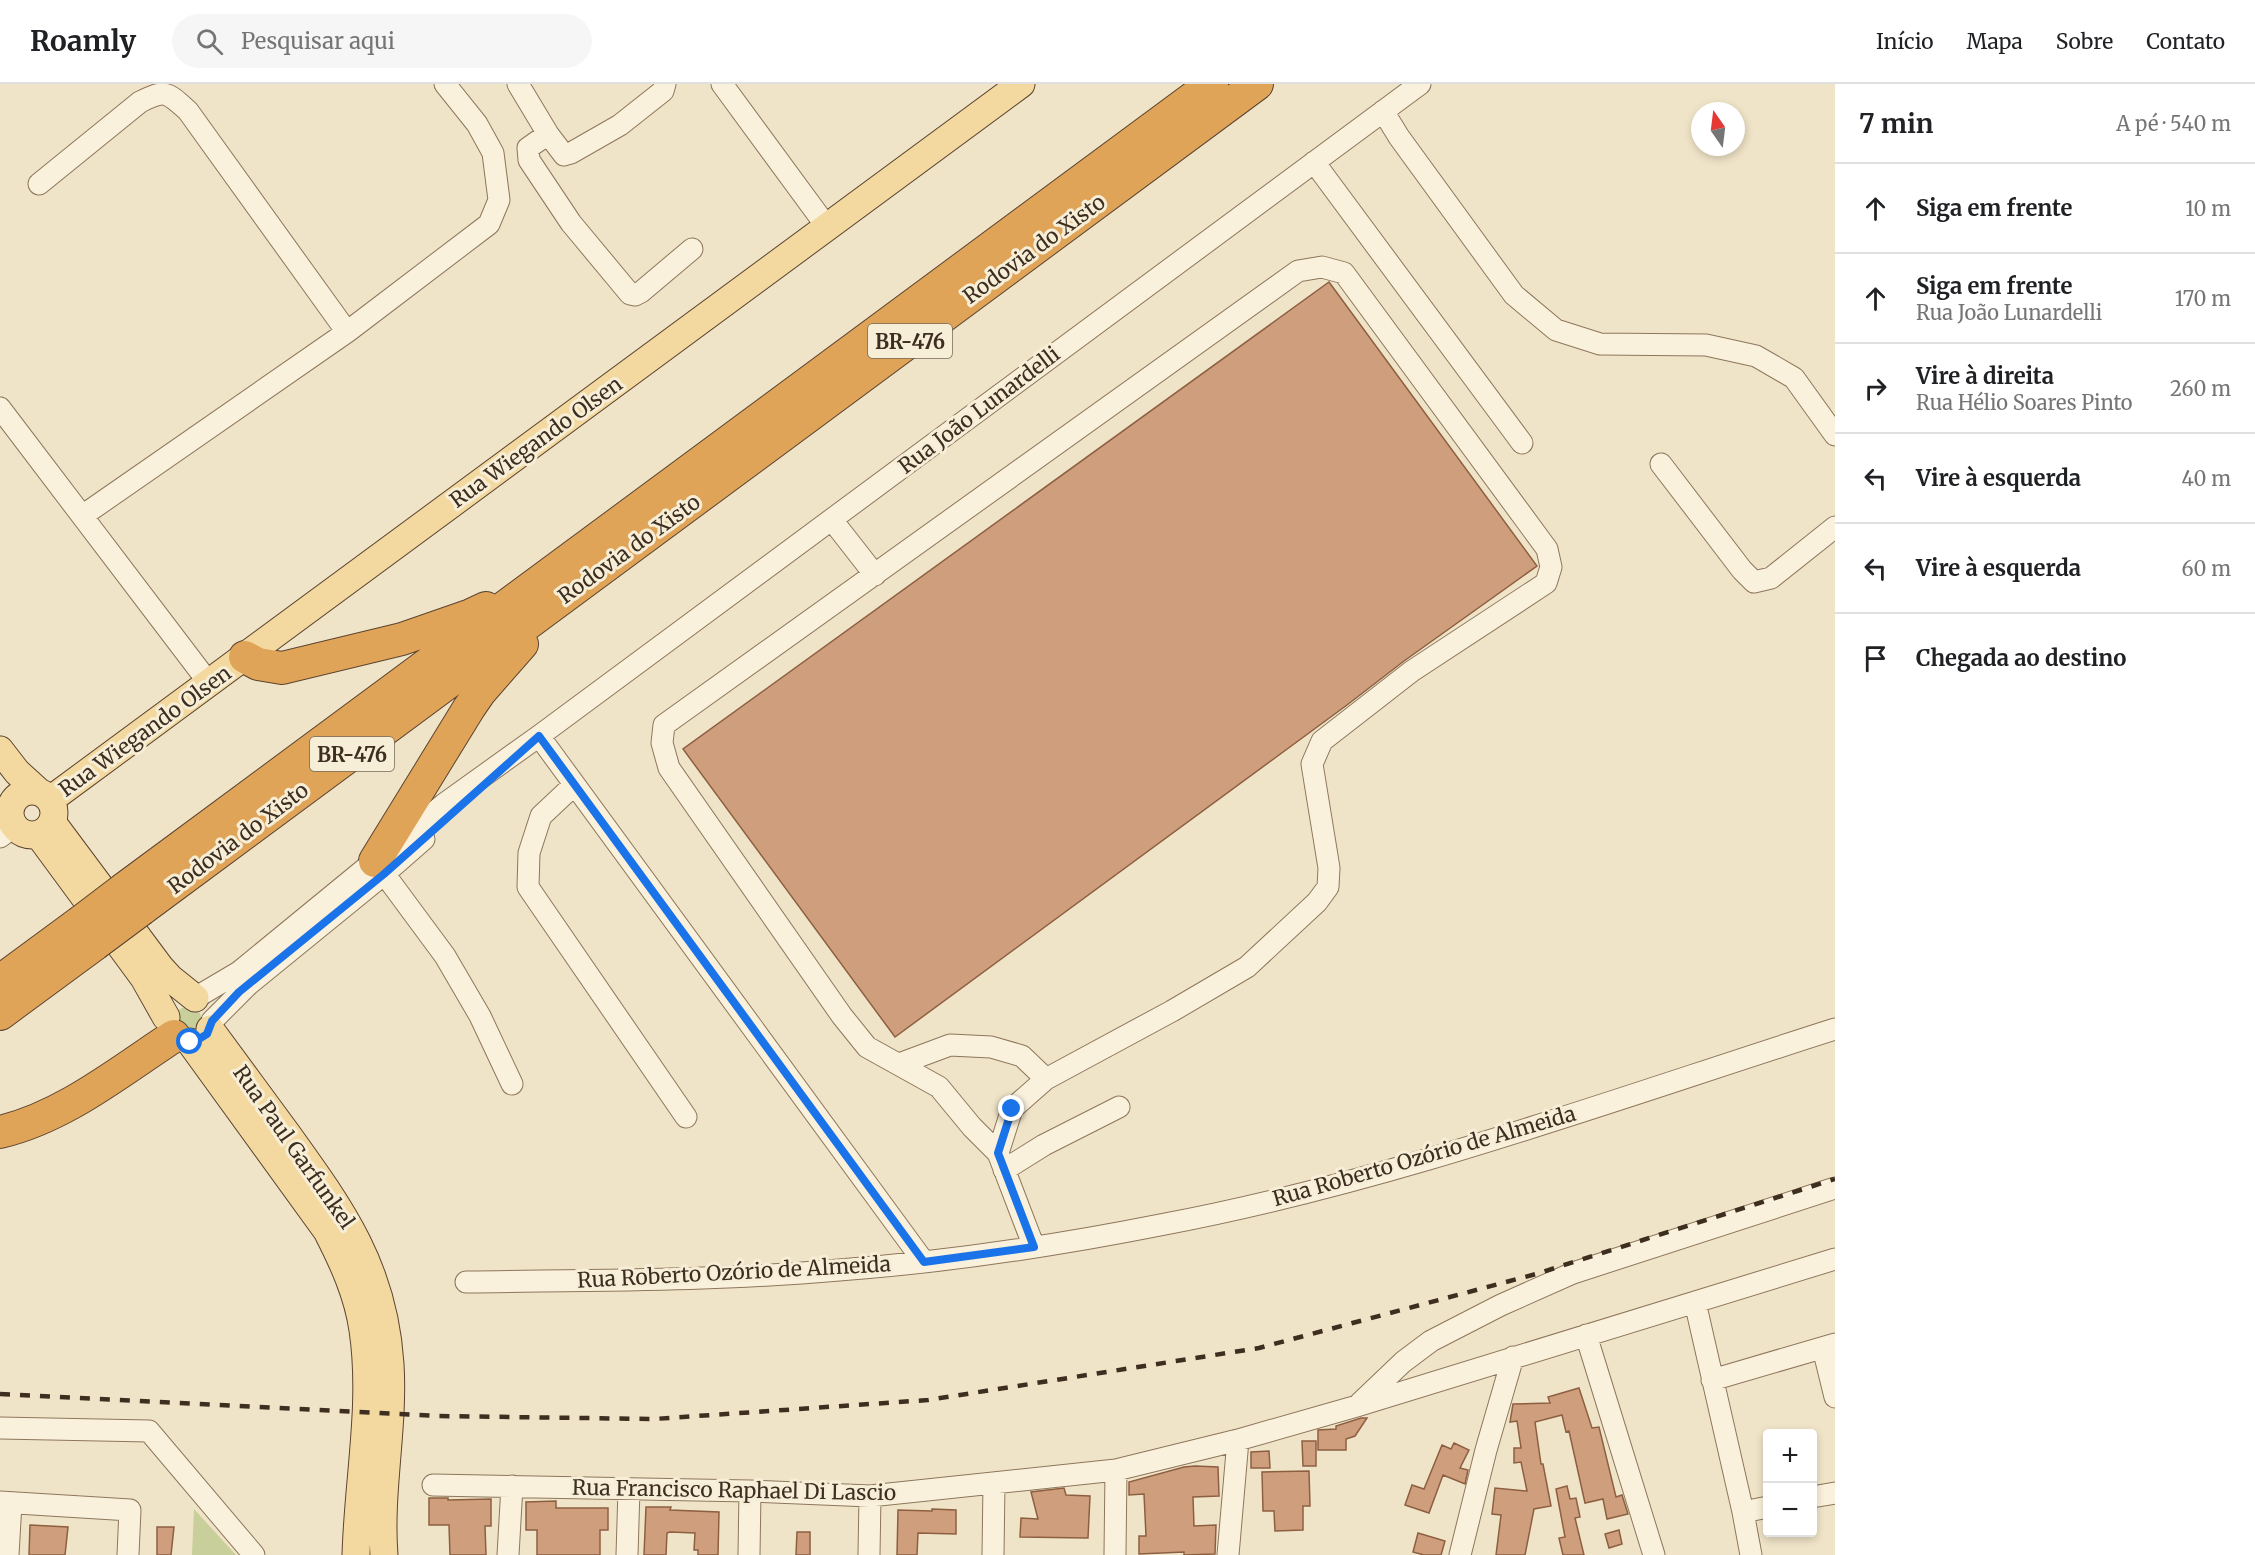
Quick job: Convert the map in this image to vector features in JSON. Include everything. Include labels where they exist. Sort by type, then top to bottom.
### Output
[{"type":"highway","name":"Rodovia do Xisto","points":[[553,589],[1212,84]]},
{"type":"highway","name":"Rodovia do Xisto","points":[[0,981],[87,933],[553,589],[1257,84]]},
{"type":"highway","points":[[245,657],[258,664],[282,668],[402,639],[553,589]]},
{"type":"highway","points":[[380,868],[480,692],[553,589]]},
{"type":"highway","name":"Rodovia do Xisto","points":[[0,1014],[87,933]]},
{"type":"highway","points":[[0,1132],[52,1114],[190,1029]]},
{"type":"main road","name":"Rua Wiegando Olsen","points":[[29,817],[1021,84]]},
{"type":"main road","name":"Rua Paul Garfunkel","points":[[0,750],[17,772],[29,817],[144,978],[190,1029],[343,1212],[376,1287],[383,1312],[390,1366],[389,1423],[383,1508],[384,1555]]},
{"type":"main road","name":"Rua Paul Garfunkel","points":[[0,782],[9,797],[160,967],[195,998]]},
{"type":"main road","points":[[190,1029],[173,1004],[187,997],[195,998]]},
{"type":"main road","name":"Rua Paul Garfunkel","points":[[190,1029],[327,1231],[338,1252],[357,1302],[363,1329],[366,1390],[356,1555]]},
{"type":"street","points":[[82,516],[347,332],[489,224],[499,200],[493,153],[477,124],[445,84]]},
{"type":"street","points":[[518,84],[548,134],[564,155],[620,125],[663,91],[664,84]]},
{"type":"street","points":[[722,84],[827,227]]},
{"type":"street","name":"Rua João Lunardelli","points":[[190,1029],[244,988],[380,868],[444,804],[1420,84]]},
{"type":"street","points":[[39,184],[140,102],[157,93],[170,95],[188,111],[347,332]]},
{"type":"street","points":[[1383,111],[1399,137],[1514,295],[1556,330],[1599,344],[1706,345],[1756,356],[1794,378],[1835,435]]},
{"type":"street","points":[[548,134],[528,148],[529,160],[572,223],[630,294],[635,295],[640,292],[692,249]]},
{"type":"street","points":[[1314,162],[1522,443]]},
{"type":"street","points":[[1001,1162],[1012,1109],[1046,1079],[1172,1011],[1247,967],[1317,902],[1328,887],[1329,868],[1312,764],[1322,741],[1412,671],[1546,583],[1551,567],[1547,549],[1344,273],[1322,267],[1299,271],[664,725],[662,743],[669,768],[842,1016],[867,1047],[939,1087],[1001,1162],[1034,1247]]},
{"type":"street","points":[[0,408],[209,683]]},
{"type":"street","points":[[1661,464],[1742,570],[1754,582],[1771,578],[1835,527]]},
{"type":"street","points":[[832,520],[874,575]]},
{"type":"street","points":[[539,736],[924,1262]]},
{"type":"street","points":[[574,785],[541,816],[529,853],[528,887],[686,1117]]},
{"type":"street","points":[[380,868],[445,956],[480,1016],[512,1084]]},
{"type":"street","name":"Rua João Lunardelli","points":[[195,998],[239,972],[380,868]]},
{"type":"street","name":"Rua Roberto Ozório de Almeida","points":[[466,1282],[766,1275],[924,1262],[1160,1226],[1340,1185],[1434,1158],[1835,1029]]},
{"type":"street","points":[[899,1064],[950,1045],[991,1047],[1022,1056],[1046,1079]]},
{"type":"street","points":[[1001,1162],[1044,1145],[1119,1107]]},
{"type":"street","name":"Rua Francisco Raphael Di Lascio","points":[[433,1485],[750,1491],[870,1496],[1116,1470],[1238,1440],[1357,1406],[1375,1387],[1431,1341],[1509,1301],[1573,1273],[1835,1188]]},
{"type":"street","points":[[1357,1406],[1835,1259]]},
{"type":"street","points":[[1695,1302],[1751,1555]]},
{"type":"street","points":[[1586,1335],[1654,1555]]},
{"type":"street","points":[[1712,1380],[1829,1346],[1835,1397]]},
{"type":"street","points":[[1460,1555],[1486,1450],[1513,1357]]},
{"type":"street","points":[[0,1428],[148,1431],[254,1555]]},
{"type":"street","points":[[1228,1555],[1238,1440]]},
{"type":"street","points":[[1114,1555],[1116,1470]]},
{"type":"street","points":[[993,1555],[994,1483]]},
{"type":"street","points":[[508,1555],[512,1486]]},
{"type":"street","points":[[627,1555],[629,1489]]},
{"type":"street","points":[[748,1555],[750,1491]]},
{"type":"street","points":[[1817,1496],[1835,1493]]},
{"type":"street","points":[[869,1555],[870,1496]]},
{"type":"street","points":[[8,1555],[6,1502],[130,1510],[128,1555]]},
{"type":"street","points":[[1743,1512],[1763,1508]]},
{"type":"green space","points":[[187,1006],[196,1009],[200,1014],[201,1022],[198,1031],[180,1032],[176,1015],[178,1010]]},
{"type":"green space","points":[[194,1509],[236,1555],[192,1555]]},
{"type":"building","points":[[1329,282],[1537,566],[1404,661],[895,1037],[683,749]]},
{"type":"building","points":[[1579,1388],[1592,1428],[1599,1427],[1616,1497],[1622,1495],[1628,1514],[1607,1519],[1603,1499],[1585,1503],[1569,1431],[1566,1432],[1562,1415],[1535,1422],[1541,1464],[1543,1464],[1551,1506],[1534,1509],[1525,1555],[1496,1555],[1501,1515],[1492,1514],[1495,1488],[1527,1491],[1521,1462],[1514,1463],[1514,1448],[1521,1448],[1517,1421],[1510,1422],[1513,1404],[1550,1403],[1548,1397]]},
{"type":"building","points":[[1367,1418],[1355,1436],[1346,1439],[1346,1450],[1318,1450],[1318,1430],[1336,1429],[1336,1426]]},
{"type":"building","points":[[1302,1441],[1316,1441],[1316,1466],[1303,1466]]},
{"type":"building","points":[[1454,1443],[1469,1450],[1460,1468],[1468,1470],[1465,1484],[1443,1475],[1429,1513],[1405,1505],[1412,1485],[1424,1489],[1442,1445],[1451,1449]]},
{"type":"building","points":[[1269,1451],[1270,1468],[1251,1468],[1251,1452]]},
{"type":"building","points":[[1195,1466],[1218,1467],[1219,1496],[1193,1497],[1194,1526],[1216,1525],[1215,1554],[1184,1555],[1184,1552],[1139,1554],[1139,1536],[1146,1536],[1144,1494],[1129,1495],[1129,1482]]},
{"type":"building","points":[[1309,1471],[1310,1506],[1303,1506],[1303,1530],[1275,1531],[1274,1511],[1263,1511],[1262,1472]]},
{"type":"building","points":[[1567,1486],[1570,1499],[1576,1498],[1580,1517],[1575,1518],[1584,1555],[1563,1555],[1559,1538],[1565,1537],[1556,1489]]},
{"type":"building","points":[[1064,1488],[1066,1495],[1090,1496],[1088,1538],[1020,1537],[1021,1518],[1038,1519],[1031,1492]]},
{"type":"building","points":[[429,1498],[491,1499],[491,1526],[485,1526],[486,1555],[450,1555],[449,1525],[429,1525]]},
{"type":"building","points":[[556,1501],[556,1508],[608,1508],[608,1530],[600,1530],[600,1555],[537,1555],[537,1530],[526,1530],[526,1502]]},
{"type":"building","points":[[646,1507],[719,1512],[718,1555],[698,1555],[698,1550],[694,1550],[695,1533],[670,1532],[667,1533],[666,1555],[644,1555]]},
{"type":"building","points":[[932,1509],[956,1510],[956,1534],[918,1533],[917,1555],[897,1555],[898,1510],[932,1511]]},
{"type":"building","points":[[30,1525],[68,1527],[65,1555],[29,1555]]},
{"type":"building","points":[[157,1527],[174,1527],[171,1555],[157,1555]]},
{"type":"building","points":[[1619,1530],[1622,1544],[1609,1548],[1605,1534]]},
{"type":"building","points":[[797,1532],[810,1532],[810,1555],[796,1555]]},
{"type":"building","points":[[1418,1533],[1445,1541],[1441,1555],[1424,1555],[1413,1552]]},
{"type":"railway","points":[[0,1394],[437,1416],[654,1419],[928,1400],[1259,1348],[1536,1274],[1835,1179]]},
{"type":"route","points":[[190,1042],[207,1034],[212,1021],[239,992],[384,874],[539,736],[924,1262],[1034,1247],[998,1153],[1012,1109]]}]
